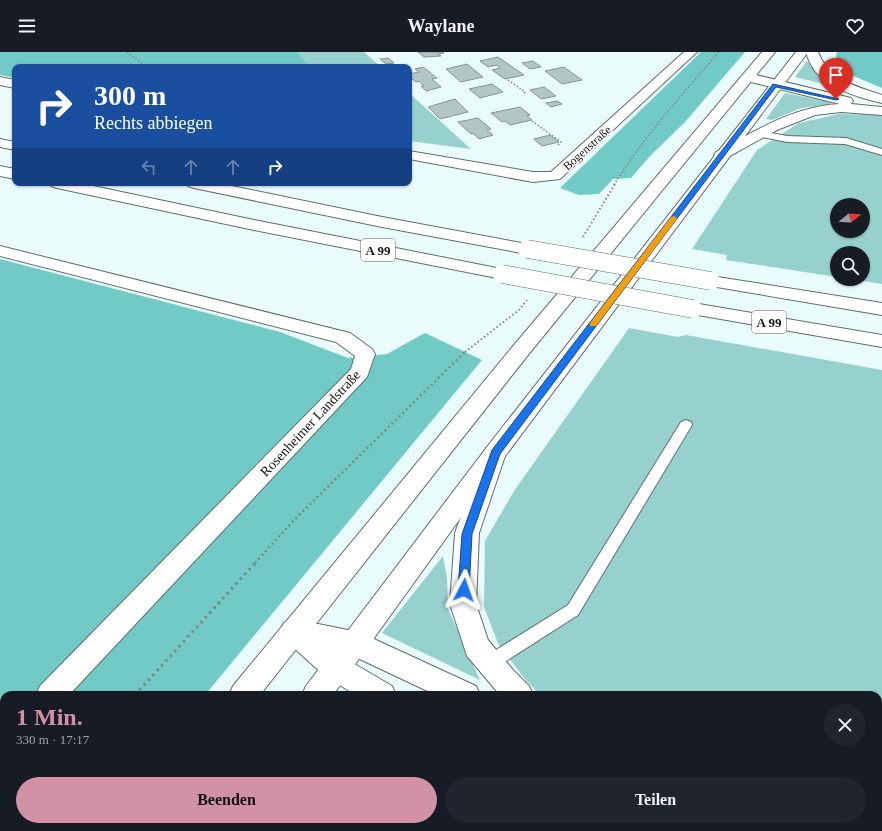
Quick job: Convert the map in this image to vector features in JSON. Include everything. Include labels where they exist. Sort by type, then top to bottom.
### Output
[{"type":"main road","name":"Bogenstraße","points":[[412,156],[533,177],[555,176],[692,52]]},
{"type":"main road","points":[[246,691],[521,350],[769,52]]},
{"type":"main road","points":[[319,691],[495,453],[777,82],[802,52]]},
{"type":"main road","points":[[812,52],[820,69],[831,77],[851,88],[882,99]]},
{"type":"main road","points":[[748,77],[882,99]]},
{"type":"main road","points":[[0,81],[12,83]]},
{"type":"main road","points":[[777,82],[882,108]]},
{"type":"main road","points":[[721,156],[776,125],[811,111],[844,108],[882,112]]},
{"type":"main road","points":[[0,143],[12,145]]},
{"type":"main road","points":[[0,171],[12,173]]},
{"type":"main road","name":"A 99","points":[[71,186],[262,227],[502,274],[693,309],[882,341]]},
{"type":"main road","name":"A 99","points":[[208,186],[382,222],[527,249],[882,309]]},
{"type":"main road","name":"Rosenheimer Landstraße","points":[[0,251],[344,337],[365,354],[360,372],[54,691]]},
{"type":"main road","points":[[844,335],[882,354]]},
{"type":"main road","points":[[495,453],[467,534],[463,604],[477,647],[489,663],[515,691]]},
{"type":"main road","points":[[293,631],[353,643],[457,691]]},
{"type":"main road","points":[[293,631],[336,668],[375,691]]},
{"type":"lane","points":[[760,134],[788,139],[846,141],[882,152]]},
{"type":"lane","points":[[489,663],[573,610],[686,425]]},
{"type":"path","points":[[127,52],[143,64]]},
{"type":"path","points":[[588,231],[630,161],[659,121],[719,52]]},
{"type":"path","points":[[508,80],[525,92],[523,94]]},
{"type":"path","points":[[532,121],[561,142],[558,146]]},
{"type":"path","points":[[139,691],[296,518],[471,346],[519,310]]},
{"type":"shaded area","points":[[0,52],[298,52],[308,64],[12,64],[12,77],[0,75]]},
{"type":"shaded area","points":[[298,52],[364,52],[378,64],[308,64]]},
{"type":"shaded area","points":[[701,52],[745,52],[685,122],[650,156],[631,178],[613,179],[599,194],[579,195],[560,188]]},
{"type":"shaded area","points":[[837,52],[882,52],[882,88],[844,72],[836,56]]},
{"type":"shaded area","points":[[807,61],[814,70],[845,89],[795,77]]},
{"type":"shaded area","points":[[785,93],[831,102],[831,104],[801,108],[772,120],[766,119]]},
{"type":"shaded area","points":[[412,96],[471,149],[412,141]]},
{"type":"shaded area","points":[[839,114],[882,115],[882,284],[870,282],[870,246],[830,246],[830,276],[726,260],[727,255],[692,249],[757,150],[799,123]]},
{"type":"shaded area","points":[[0,259],[280,332],[348,358],[387,354],[425,333],[482,360],[208,691],[0,691]]},
{"type":"shaded area","points":[[629,328],[678,337],[686,335],[882,370],[882,691],[536,691],[524,678],[498,643],[484,607],[485,541],[514,491]]},
{"type":"shaded area","points":[[443,556],[447,578],[448,609],[480,680],[382,633]]},
{"type":"building","points":[[418,52],[444,53],[438,54],[441,56],[424,57]]},
{"type":"building","points":[[498,57],[524,75],[505,79],[492,70],[500,68],[497,65],[488,67],[480,61]]},
{"type":"building","points":[[388,58],[394,63],[386,64],[380,59]]},
{"type":"building","points":[[533,61],[541,67],[530,69],[522,63]]},
{"type":"building","points":[[467,64],[483,77],[461,82],[446,69]]},
{"type":"building","points":[[423,67],[437,78],[432,79],[441,87],[426,91],[421,86],[424,86],[419,81],[416,82],[412,79],[412,73],[419,72],[415,69]]},
{"type":"building","points":[[564,67],[582,80],[562,84],[545,71]]},
{"type":"building","points":[[492,84],[503,92],[480,98],[469,89]]},
{"type":"building","points":[[544,87],[556,96],[541,99],[530,90]]},
{"type":"building","points":[[455,99],[468,112],[440,119],[428,107]]},
{"type":"building","points":[[557,101],[562,104],[551,107],[546,103]]},
{"type":"building","points":[[520,107],[530,115],[527,116],[532,120],[510,125],[505,121],[502,122],[491,113]]},
{"type":"building","points":[[478,118],[491,129],[487,130],[493,135],[479,139],[458,122]]},
{"type":"building","points":[[550,135],[559,142],[542,146],[534,139]]},
{"type":"slow traffic","points":[[593,324],[674,218]]},
{"type":"route","points":[[464,590],[467,534],[495,453],[504,441],[774,86],[836,99]]}]
